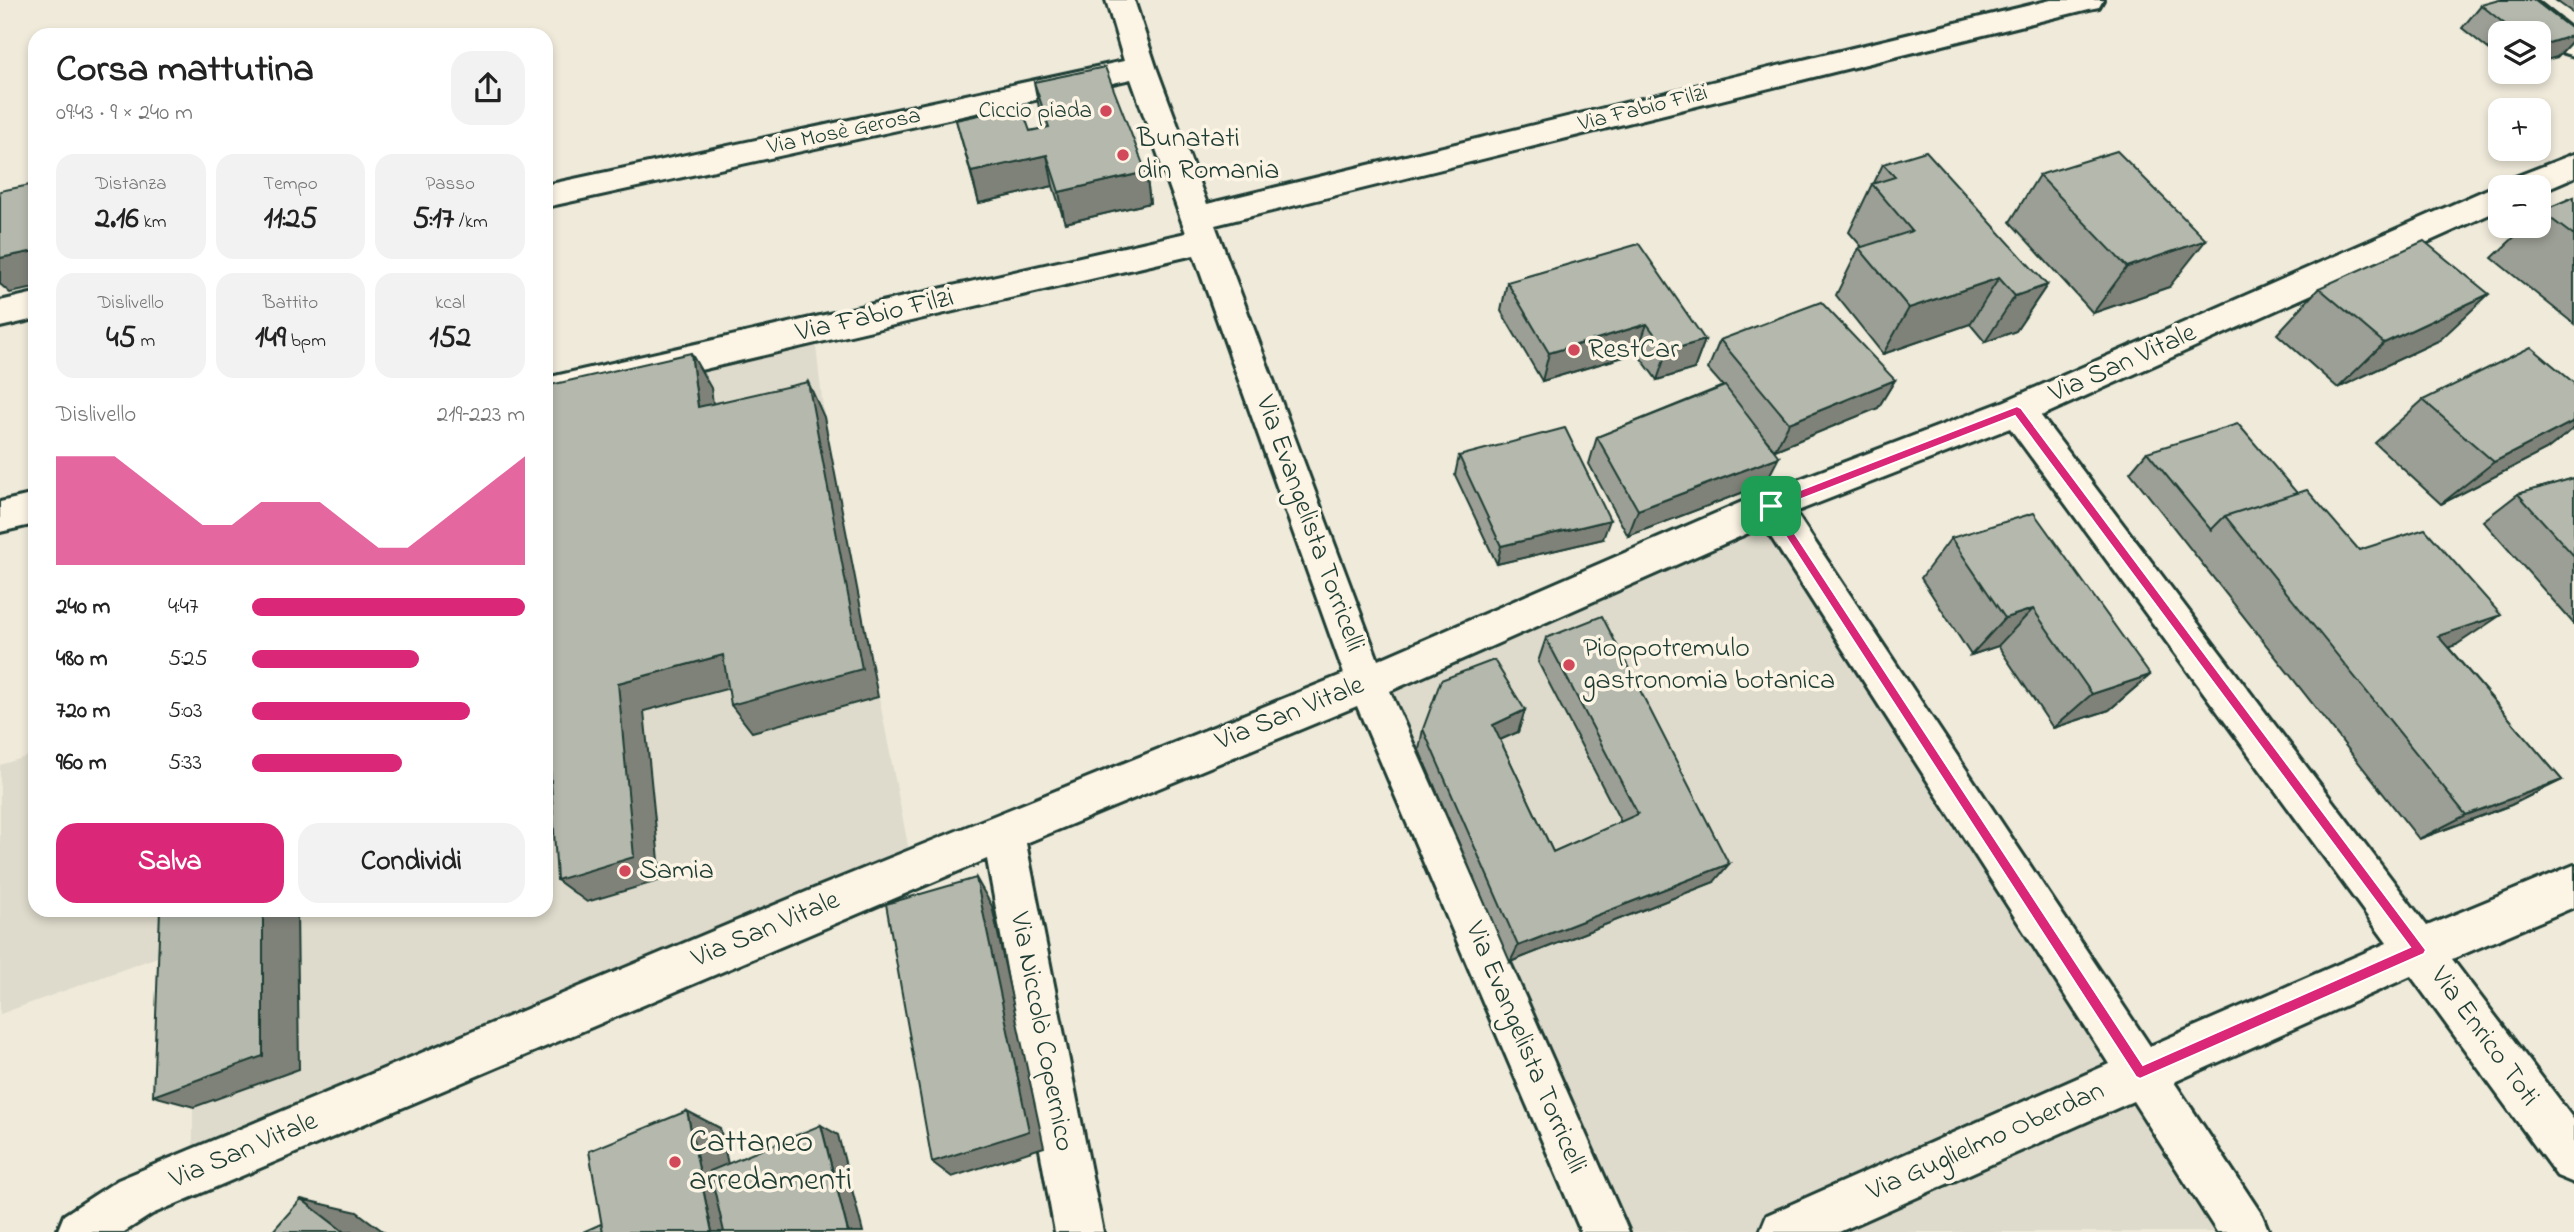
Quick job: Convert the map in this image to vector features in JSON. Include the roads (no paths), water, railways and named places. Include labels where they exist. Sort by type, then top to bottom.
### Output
[{"type":"street","name":"Via Evangelista Torricelli","points":[[1120,0],[1141,67],[1367,683],[1605,1232]]},
{"type":"street","name":"Via Fabio Filzi","points":[[553,390],[1200,230],[2089,0]]},
{"type":"street","points":[[2517,0],[2574,46]]},
{"type":"street","name":"Via Mosè Gerosa","points":[[553,194],[1141,67]]},
{"type":"street","points":[[2550,175],[2574,165]]},
{"type":"street","name":"Via San Vitale","points":[[81,1232],[135,1197],[1003,832],[1367,683],[1771,506],[2017,411],[2488,202]]},
{"type":"street","points":[[0,314],[28,308]]},
{"type":"street","name":"Via Enrico Toti","points":[[2017,411],[2574,1159]]},
{"type":"street","points":[[1771,506],[2245,1232]]},
{"type":"street","points":[[0,517],[28,511]]},
{"type":"street","name":"Via Niccolò Copernico","points":[[1003,832],[1079,1232]]},
{"type":"street","name":"Via Guglielmo Oberdan","points":[[1784,1232],[2420,950],[2574,886]]},
{"type":"place","name":"Ciccio piada","points":[[1106,111]]},
{"type":"place","name":"Bunatati din Romania","points":[[1123,155]]},
{"type":"place","name":"RestCar","points":[[1574,350]]},
{"type":"place","name":"Pioppotremulo gastronomia botanica","points":[[1569,665]]},
{"type":"place","name":"Samia","points":[[625,871]]},
{"type":"place","name":"Cattaneo arredamenti","points":[[675,1162]]}]
